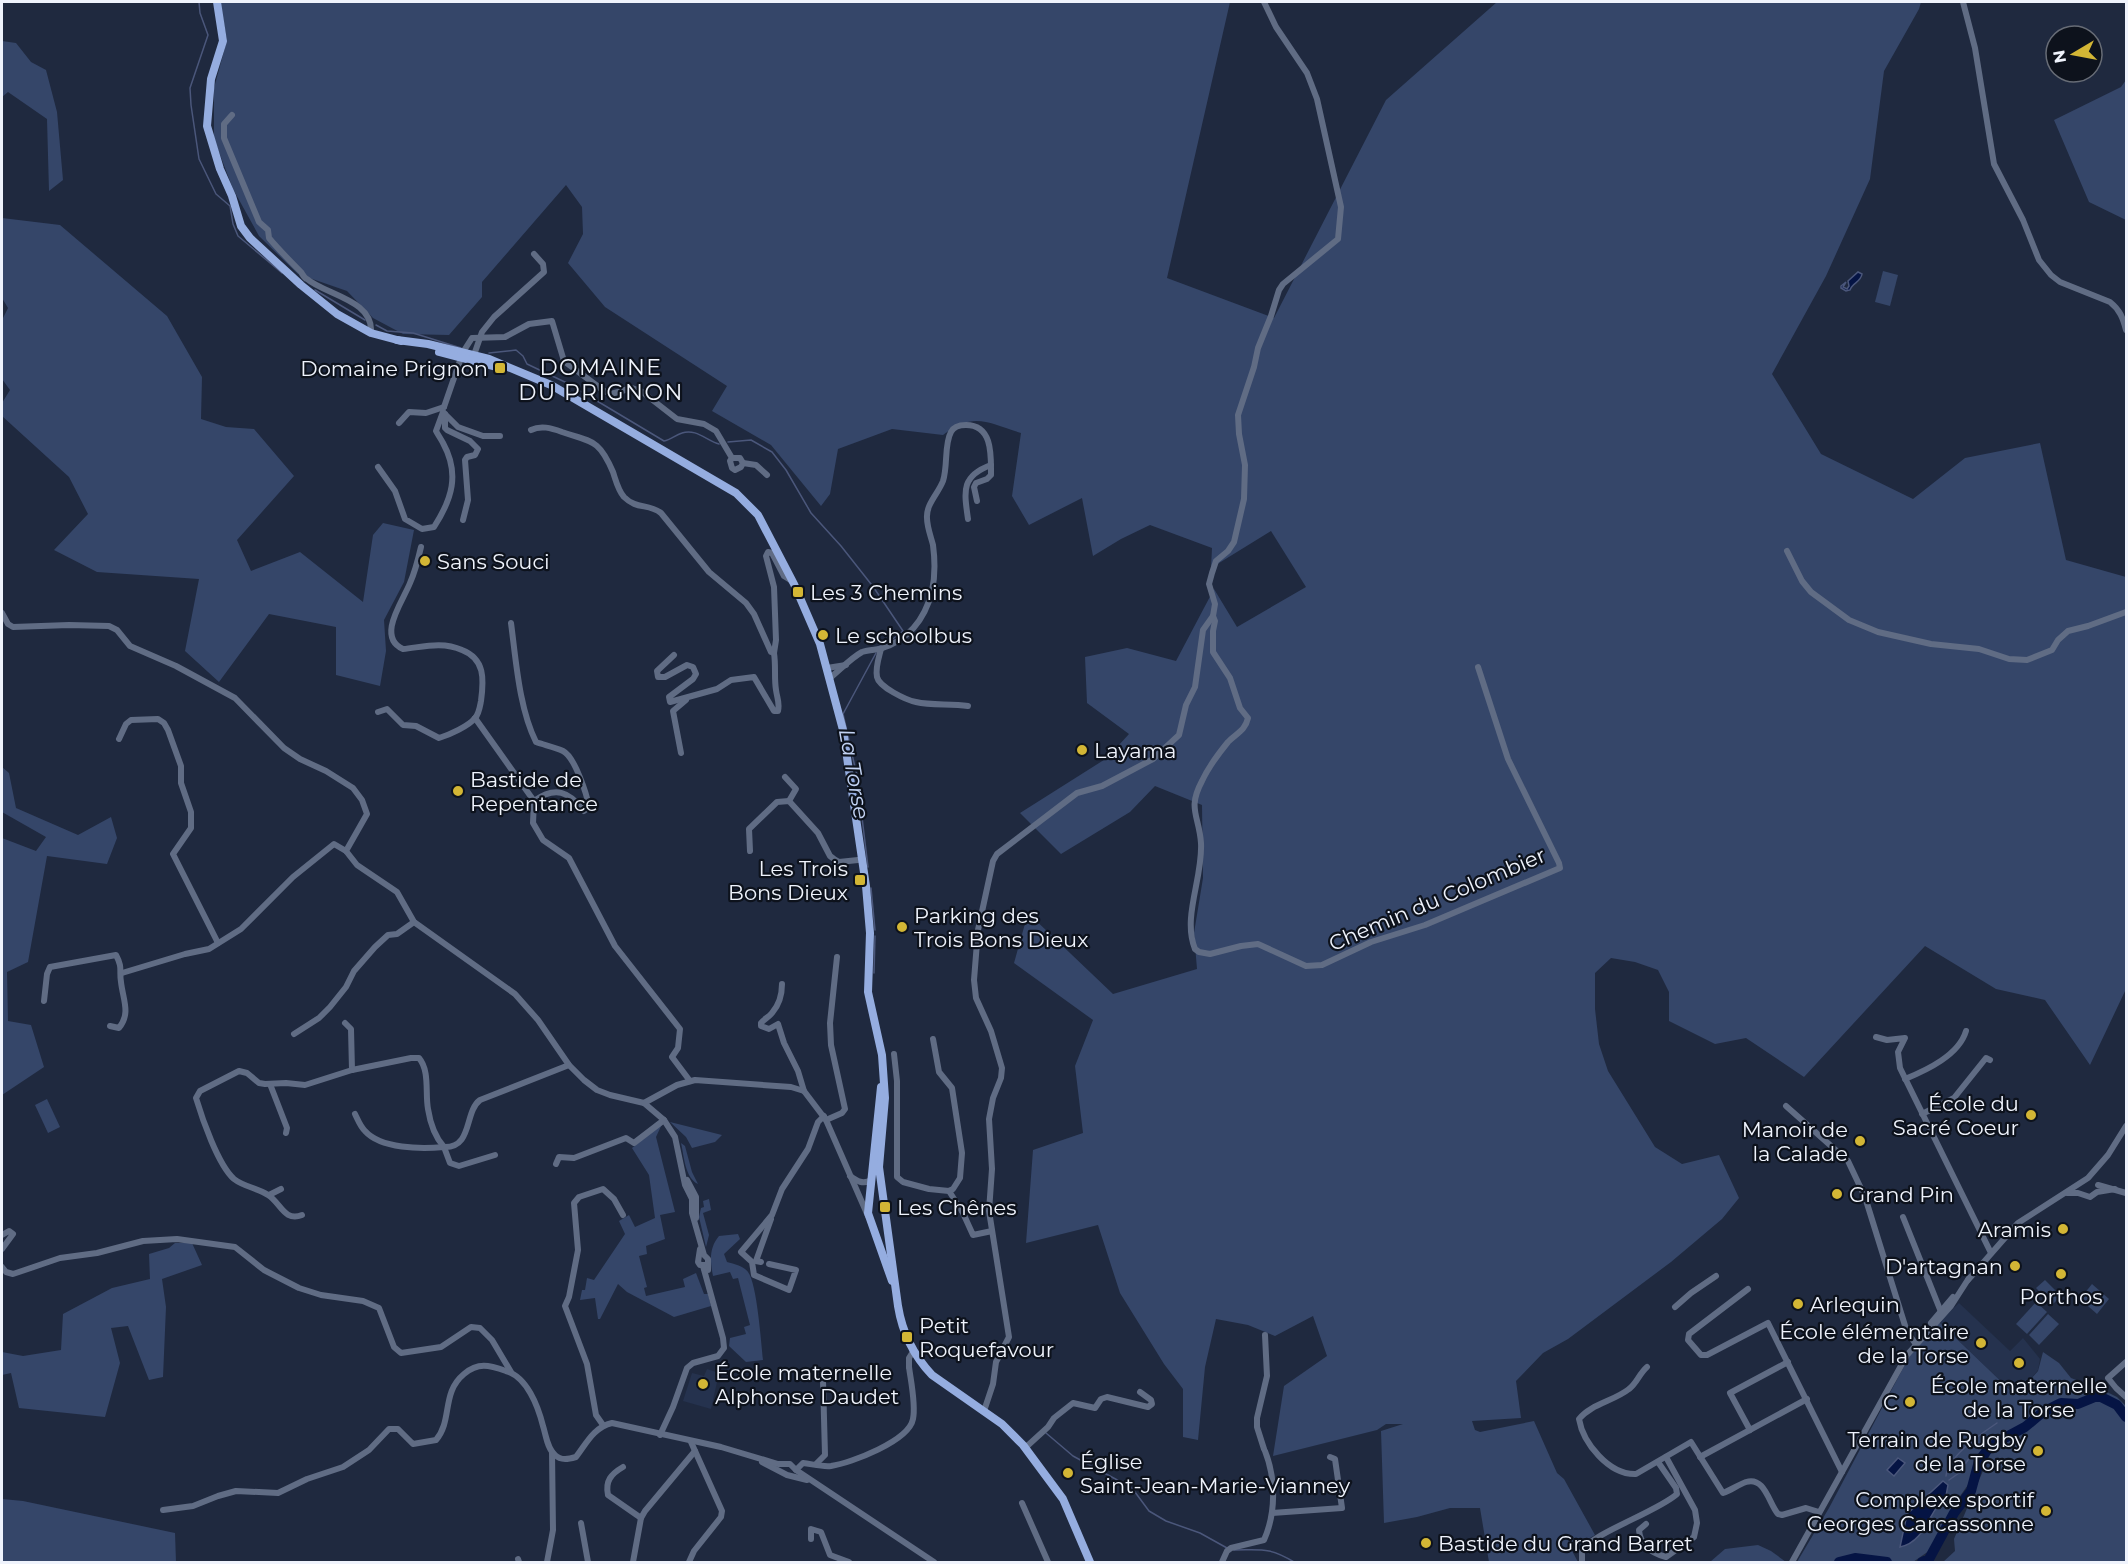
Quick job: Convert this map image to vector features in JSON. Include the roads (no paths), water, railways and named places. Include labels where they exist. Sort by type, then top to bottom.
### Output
[{"type":"main road","points":[[218,2],[222,41],[210,88],[207,114],[209,137],[245,232],[304,282],[337,314],[371,333],[397,340],[475,353],[573,396],[736,493],[758,515],[795,584],[820,644],[843,730],[866,887],[869,919],[868,993],[882,1055],[884,1077],[881,1086],[879,1167],[902,1325],[914,1350],[932,1375],[1002,1424],[1025,1448],[1063,1499],[1090,1563]]},
{"type":"main road","points":[[463,352],[531,377]]},
{"type":"main road","points":[[858,831],[858,860],[869,919]]},
{"type":"main road","points":[[881,1113],[871,1180],[870,1220],[896,1293]]},
{"type":"main road","points":[[870,1190],[884,1198]]},
{"type":"main road","points":[[870,1199],[884,1198]]},
{"type":"main road","points":[[880,1251],[887,1253],[891,1249]]},
{"type":"street","points":[[984,1411],[993,1384],[996,1362],[1009,1337],[989,1211],[992,1169],[989,1119],[1002,1068],[991,1031],[976,998],[974,980],[978,930],[993,861],[997,855],[1077,793],[1102,786],[1153,759],[1179,735],[1186,705],[1195,687],[1203,630],[1213,616],[1215,604],[1209,584],[1212,573],[1216,561],[1228,551],[1233,542],[1244,499],[1245,465],[1238,416],[1254,367],[1257,348],[1283,284],[1338,239],[1341,207],[1317,99],[1307,73],[1276,27],[1264,2]]},
{"type":"street","points":[[1963,2],[1975,48],[1994,164],[2023,220],[2039,260],[2060,282],[2110,302],[2122,316],[2127,330]]},
{"type":"street","points":[[232,115],[224,124],[224,138],[259,222],[268,230],[269,238],[304,282],[356,304],[371,325],[371,333]]},
{"type":"street","points":[[475,353],[482,338],[482,332],[494,317],[544,272],[543,264],[534,254]]},
{"type":"street","points":[[378,467],[395,491],[405,519],[422,530],[434,527],[451,497],[453,486],[450,461],[445,445],[435,431],[444,411],[463,352],[472,338],[505,337],[529,324],[552,321],[564,361],[604,391],[611,394],[632,388],[641,391],[677,419],[704,424],[716,431],[732,458],[730,461],[732,468],[738,469],[742,463]]},
{"type":"street","points":[[399,423],[409,412],[444,411]]},
{"type":"street","points":[[444,411],[458,427],[483,436],[500,436]]},
{"type":"street","points":[[444,411],[447,430],[470,441],[478,449],[476,455],[467,457],[465,460],[468,500],[463,520]]},
{"type":"street","points":[[830,677],[861,653],[881,649],[904,638],[917,627],[932,590],[934,575],[933,546],[927,518],[929,505],[943,481],[951,430],[964,425],[974,426],[984,432],[990,443],[991,475],[976,483],[974,487],[977,501]]},
{"type":"street","points":[[531,430],[551,428],[590,440],[598,447],[613,472],[622,495],[633,505],[655,509],[661,513],[709,572],[746,603],[771,652],[774,653]]},
{"type":"street","points":[[732,458],[740,458],[742,463]]},
{"type":"street","points":[[742,463],[756,465],[766,475]]},
{"type":"street","points":[[968,519],[965,489],[969,478],[978,470],[991,465]]},
{"type":"street","points":[[378,712],[387,709],[403,725],[416,726],[439,738],[475,718],[479,711],[483,679],[482,670],[475,658],[463,650],[446,645],[403,649],[392,640],[391,624],[411,582],[421,547]]},
{"type":"street","points":[[1787,551],[1802,581],[1811,592],[1849,620],[1878,632],[1931,644],[1979,649],[2009,659],[2027,660],[2052,650],[2058,639],[2068,631],[2127,612]]},
{"type":"street","points":[[674,655],[656,675],[661,678],[683,666],[693,667],[695,676],[669,698],[670,702],[717,689],[731,680],[754,677],[771,708],[778,711],[774,653],[776,640],[774,587],[766,556],[768,552],[771,553],[784,576],[795,584]]},
{"type":"street","points":[[2,613],[8,624],[13,627],[110,626],[117,630],[130,646],[209,683],[235,699],[284,748],[353,788],[362,800],[367,814],[345,851]]},
{"type":"street","name":"Chemin du Colombier","points":[[1213,616],[1215,621],[1212,638],[1213,652],[1230,678],[1238,704],[1248,718],[1244,730],[1228,742],[1204,776],[1196,794],[1193,810],[1199,827],[1201,846],[1199,878],[1190,931],[1195,949],[1202,953],[1210,954],[1241,946],[1262,945],[1306,966],[1322,965],[1371,942],[1425,925],[1560,868],[1508,759],[1478,668]]},
{"type":"street","points":[[511,623],[522,698],[536,741],[565,752],[571,758],[588,799],[589,807],[584,811],[566,794],[557,792],[543,794],[534,801]]},
{"type":"street","points":[[881,649],[876,673],[877,681],[885,688],[915,702],[956,703],[968,706]]},
{"type":"street","points":[[827,668],[847,664]]},
{"type":"street","points":[[681,753],[673,711],[688,697]]},
{"type":"street","points":[[475,718],[534,801],[533,823],[543,840],[569,858],[615,946],[680,1029],[678,1048],[672,1057],[690,1081]]},
{"type":"street","points":[[119,739],[126,724],[131,720],[158,719],[168,730],[181,766],[181,783],[191,812],[191,828],[173,854],[218,943]]},
{"type":"street","points":[[784,777],[796,789],[789,801]]},
{"type":"street","points":[[750,851],[749,829],[777,802],[789,801]]},
{"type":"street","points":[[789,801],[818,833],[830,856],[839,862],[858,860]]},
{"type":"street","points":[[122,972],[209,949],[241,929],[293,877],[334,844],[345,851],[357,865],[397,892],[414,922],[515,994],[538,1020],[569,1065],[597,1089],[610,1095],[647,1101],[677,1085],[705,1080],[791,1087],[804,1091]]},
{"type":"street","points":[[294,1034],[319,1018],[330,1007],[346,987],[354,971],[375,947],[388,935],[397,934],[414,922]]},
{"type":"street","points":[[45,1000],[47,974],[50,968],[116,955],[122,972],[120,980],[126,1014],[119,1028],[110,1026]]},
{"type":"street","points":[[760,1262],[756,1261],[782,1189],[808,1149],[818,1122],[842,1113],[845,1109],[831,1045],[830,1023],[837,957]]},
{"type":"street","points":[[782,984],[782,996],[772,1014],[760,1023],[761,1026],[769,1029],[778,1024],[804,1091],[825,1118],[870,1220]]},
{"type":"street","points":[[345,1023],[351,1029],[352,1071]]},
{"type":"street","points":[[1905,1079],[1955,1050],[1963,1041],[1966,1031]]},
{"type":"street","points":[[1876,1037],[1887,1040],[1905,1038],[1898,1052],[1905,1079],[1990,1253]]},
{"type":"street","points":[[894,1054],[897,1081],[897,1177],[903,1182],[949,1191],[960,1178],[962,1153],[952,1088],[939,1072],[933,1039]]},
{"type":"street","points":[[302,1215],[296,1217],[288,1215],[269,1195],[238,1182],[230,1175],[206,1128],[196,1098],[200,1091],[239,1071],[247,1073],[260,1083],[305,1085],[352,1071],[419,1058],[424,1066],[427,1107],[431,1124],[450,1163],[459,1166],[495,1155]]},
{"type":"street","points":[[1922,1114],[1954,1098],[1986,1058],[1990,1060]]},
{"type":"street","points":[[355,1114],[361,1127],[372,1137],[402,1147],[416,1149],[454,1146],[460,1141],[470,1124],[476,1103],[480,1100],[569,1065]]},
{"type":"street","points":[[270,1084],[286,1133]]},
{"type":"street","points":[[647,1101],[675,1137],[683,1174],[696,1197],[695,1223],[702,1256],[698,1262],[705,1264],[724,1348],[718,1356],[693,1363],[687,1368],[660,1435]]},
{"type":"street","points":[[1786,1106],[1848,1161],[1868,1205],[1907,1332],[1915,1343]]},
{"type":"street","points":[[881,1113],[897,1114]]},
{"type":"street","points":[[556,1164],[559,1157],[574,1158],[626,1138],[634,1143],[664,1120]]},
{"type":"street","points":[[2063,1194],[2082,1193],[2090,1197],[2097,1166],[2108,1155],[2127,1126]]},
{"type":"street","points":[[851,1178],[866,1183],[871,1180]]},
{"type":"street","points":[[851,1178],[870,1190]]},
{"type":"street","points":[[1792,1563],[1891,1381],[1915,1343],[1990,1253],[2018,1223],[2080,1184],[2084,1179],[2127,1193]]},
{"type":"street","points":[[2080,1184],[2082,1193]]},
{"type":"street","points":[[269,1195],[281,1189]]},
{"type":"street","points":[[603,1425],[596,1415],[586,1364],[565,1306],[578,1250],[573,1203],[579,1197],[603,1189],[614,1199],[622,1215]]},
{"type":"street","points":[[949,1191],[973,1235],[992,1231]]},
{"type":"street","points":[[769,1264],[796,1270],[789,1290],[754,1275],[752,1262],[741,1252],[772,1215]]},
{"type":"street","points":[[1903,1217],[1942,1312]]},
{"type":"street","points":[[2,1234],[9,1231],[13,1234],[2,1249]]},
{"type":"street","points":[[2,1267],[6,1272],[13,1274],[60,1258],[97,1253],[158,1239],[177,1239],[235,1247],[264,1270],[299,1288],[321,1296],[363,1301],[379,1308],[394,1347],[401,1353],[441,1347],[466,1330],[480,1328],[492,1340],[511,1372],[524,1384],[556,1457],[566,1459],[576,1457],[594,1432],[603,1425],[617,1423],[660,1435],[721,1447],[778,1464],[790,1464],[934,1563]]},
{"type":"street","points":[[1675,1307],[1716,1276]]},
{"type":"street","points":[[1748,1289],[1689,1334],[1688,1340],[1701,1354],[1707,1355],[1768,1323],[1842,1472]]},
{"type":"street","points":[[1222,1563],[1229,1549],[1264,1540],[1272,1513],[1272,1475],[1257,1427],[1267,1376],[1265,1335]]},
{"type":"street","points":[[796,1470],[803,1463],[828,1467],[844,1463],[902,1436],[914,1418],[909,1358],[914,1350]]},
{"type":"street","points":[[1750,1430],[1730,1393],[1788,1362]]},
{"type":"street","points":[[2127,1362],[2108,1378],[2127,1397]]},
{"type":"street","points":[[163,1510],[193,1506],[236,1491],[278,1493],[307,1479],[343,1467],[369,1450],[388,1429],[398,1429],[413,1444],[436,1440],[444,1425],[452,1386],[462,1375],[473,1366],[485,1364],[511,1372]]},
{"type":"street","points":[[1647,1367],[1629,1390],[1584,1412],[1579,1419],[1581,1430],[1596,1454],[1629,1474],[1636,1474],[1691,1442],[1723,1493],[1745,1482],[1755,1481],[1761,1485],[1779,1514],[1806,1508],[1819,1512]]},
{"type":"street","points":[[816,1464],[825,1455],[822,1414],[825,1406],[823,1381],[830,1374]]},
{"type":"street","points":[[1025,1448],[1048,1427],[1054,1418],[1073,1403],[1095,1408],[1101,1399],[1107,1397],[1148,1407],[1152,1404],[1151,1400],[1140,1392]]},
{"type":"street","points":[[1700,1456],[1807,1399]]},
{"type":"street","points":[[689,1563],[694,1551],[722,1515],[691,1442]]},
{"type":"street","points":[[700,1461],[703,1444]]},
{"type":"street","points":[[633,1563],[641,1518],[695,1451]]},
{"type":"street","points":[[547,1563],[553,1530],[552,1452]]},
{"type":"street","points":[[1272,1513],[1342,1508],[1335,1459],[1330,1457]]},
{"type":"street","points":[[1646,1524],[1639,1530],[1640,1538],[1645,1546],[1658,1555],[1666,1557],[1694,1537],[1697,1524],[1695,1510],[1666,1457]]},
{"type":"street","points":[[756,1458],[773,1470],[814,1482]]},
{"type":"street","points":[[1582,1563],[1582,1551],[1586,1545],[1658,1508],[1677,1494],[1676,1488],[1658,1462]]},
{"type":"street","points":[[623,1467],[609,1477],[608,1495],[641,1518]]},
{"type":"street","points":[[1022,1503],[1048,1563]]},
{"type":"street","points":[[581,1523],[588,1563]]},
{"type":"street","points":[[811,1539],[811,1529],[821,1532],[830,1555],[849,1563]]},
{"type":"street","points":[[915,1550],[929,1563]]},
{"type":"waterway","points":[[199,2],[200,13],[208,35],[190,88],[199,159],[216,194],[230,206],[238,236],[282,273]]},
{"type":"waterway","points":[[315,290],[365,320]]},
{"type":"waterway","points":[[376,325],[387,331],[413,333],[461,348]]},
{"type":"waterway","points":[[489,353],[516,350],[527,364],[567,383],[664,441],[692,432],[719,444]]},
{"type":"waterway","points":[[728,442],[751,440],[772,452],[786,470],[811,513],[871,584]]},
{"type":"waterway","points":[[874,588],[903,631],[878,647]]},
{"type":"waterway","name":"La Torse","points":[[868,867],[857,776],[843,714],[876,653]]},
{"type":"waterway","name":"La Torse","points":[[871,888],[875,930]]},
{"type":"waterway","name":"La Torse","points":[[874,973],[875,936]]},
{"type":"waterway","name":"La Torse","points":[[1922,1562],[1929,1559],[1954,1513],[1971,1491],[1979,1461],[1988,1449],[1999,1441],[2061,1403],[2078,1404],[2101,1397],[2117,1405],[2126,1417]]},
{"type":"waterway","points":[[1946,1476],[1952,1461],[1975,1439],[1997,1423]]},
{"type":"waterway","name":"La Torse","points":[[1046,1433],[1073,1456],[1132,1488],[1149,1511],[1166,1521],[1200,1533],[1227,1548]]},
{"type":"waterway","points":[[1949,1480],[1959,1473],[1970,1457]]},
{"type":"waterway","name":"La Torse","points":[[1234,1550],[1271,1552],[1294,1562]]},
{"type":"waterway","name":"La Torse","points":[[1839,1562],[1855,1558],[1887,1562]]},
{"type":"place","name":"Domaine Prignon","points":[[500,368]]},
{"type":"place","name":"Sans Souci","points":[[425,561]]},
{"type":"place","name":"Les 3 Chemins","points":[[798,592]]},
{"type":"place","name":"Le schoolbus","points":[[823,635]]},
{"type":"place","name":"Layama","points":[[1082,750]]},
{"type":"place","name":"Bastide de Repentance","points":[[458,791]]},
{"type":"place","name":"Les Trois Bons Dieux","points":[[860,880]]},
{"type":"place","name":"Parking des Trois Bons Dieux","points":[[902,927]]},
{"type":"place","name":"École du Sacré Coeur","points":[[2031,1115]]},
{"type":"place","name":"Manoir de la Calade","points":[[1860,1141]]},
{"type":"place","name":"Grand Pin","points":[[1837,1194]]},
{"type":"place","name":"Les Chênes","points":[[885,1207]]},
{"type":"place","name":"Aramis","points":[[2063,1229]]},
{"type":"place","name":"D'artagnan","points":[[2015,1266]]},
{"type":"place","name":"Porthos","points":[[2061,1274]]},
{"type":"place","name":"Arlequin","points":[[1798,1304]]},
{"type":"place","name":"Petit Roquefavour","points":[[907,1337]]},
{"type":"place","name":"École élémentaire de la Torse","points":[[1981,1343]]},
{"type":"place","name":"École maternelle de la Torse","points":[[2019,1363]]},
{"type":"place","name":"École maternelle Alphonse Daudet","points":[[703,1384]]},
{"type":"place","name":"C","points":[[1910,1402]]},
{"type":"place","name":"Terrain de Rugby de la Torse","points":[[2038,1451]]},
{"type":"place","name":"Église Saint-Jean-Marie-Vianney","points":[[1068,1473]]},
{"type":"place","name":"Complexe sportif Georges Carcassonne","points":[[2046,1511]]},
{"type":"place","name":"Bastide du Grand Barret","points":[[1426,1543]]},
{"type":"district","name":"DOMAINE DU PRIGNON","points":[[601,380]]}]
